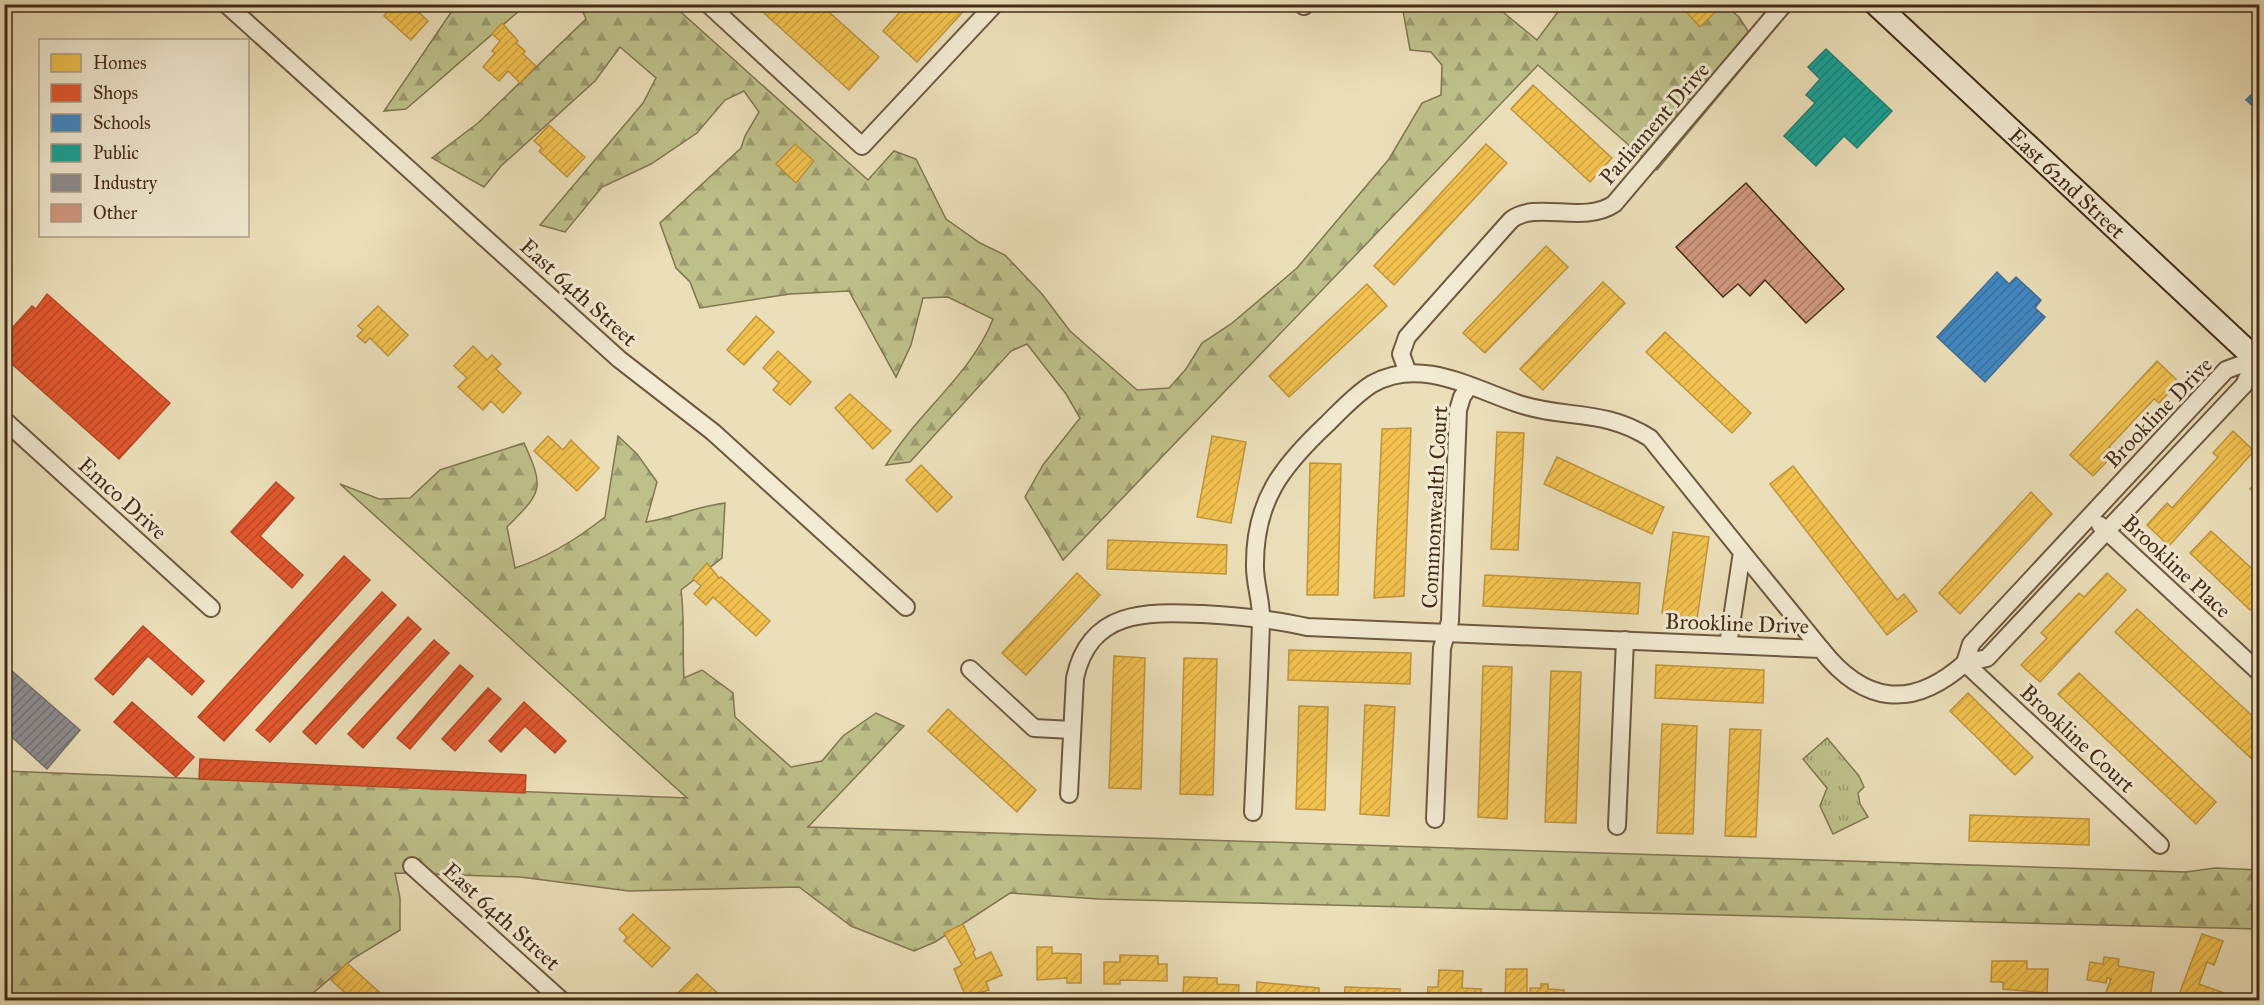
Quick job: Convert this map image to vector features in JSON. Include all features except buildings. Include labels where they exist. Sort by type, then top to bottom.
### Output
[{"type":"street","name":"East 64th Street","points":[[226,4],[619,359],[713,432],[906,607]]},
{"type":"street","points":[[708,4],[862,146],[995,4]]},
{"type":"street","name":"Parliament Drive","points":[[1408,373],[1401,354],[1407,337],[1511,220],[1527,213],[1589,214],[1614,204],[1784,4]]},
{"type":"street","name":"East 62nd Street","points":[[1876,4],[2258,361]]},
{"type":"street","name":"Brookline Drive","points":[[1965,663],[1971,644],[2226,370],[2258,361]]},
{"type":"street","name":"Brookline Drive","points":[[1069,794],[1074,686],[1080,662],[1092,641],[1111,625],[1126,617],[1149,612],[1262,618],[1308,627],[1821,649],[1842,675],[1864,688],[1889,694],[1915,692],[1931,687],[1946,680],[1965,663],[1987,658],[2244,385],[2258,361]]},
{"type":"street","points":[[1253,812],[1262,618],[1255,555],[1259,520],[1276,480],[1297,452],[1359,393],[1385,379],[1408,373],[1444,376],[1539,410],[1605,417],[1632,426],[1655,443],[1821,649]]},
{"type":"street","name":"Commonwealth Court","points":[[1447,633],[1450,621],[1458,410],[1469,386]]},
{"type":"street","name":"Emco Drive","points":[[4,420],[211,608]]},
{"type":"street","name":"Brookline Place","points":[[2090,516],[2259,674]]},
{"type":"street","points":[[1728,645],[1742,552]]},
{"type":"street","points":[[1435,819],[1442,648],[1447,633]]},
{"type":"street","points":[[1617,826],[1624,640]]},
{"type":"street","name":"Brookline Court","points":[[1965,663],[2160,845]]},
{"type":"street","points":[[970,669],[1034,728],[1072,730]]},
{"type":"street","name":"East 64th Street","points":[[412,866],[561,1000]]},
{"type":"green space","points":[[456,5],[526,5],[406,109],[384,111]]},
{"type":"green space","points":[[580,5],[673,5],[868,180],[894,151],[916,159],[946,219],[980,243],[1005,255],[1042,294],[1070,331],[1137,390],[1169,388],[1186,369],[1202,343],[1231,324],[1297,268],[1389,159],[1422,103],[1441,95],[1442,65],[1431,52],[1410,50],[1402,5],[1504,5],[1504,13],[1537,40],[1563,5],[1733,5],[1732,11],[1739,17],[1759,48],[1657,170],[1538,65],[1063,560],[1025,497],[1043,465],[1080,418],[1066,394],[1027,344],[1011,351],[910,462],[886,465],[913,428],[958,376],[983,339],[993,319],[948,297],[923,298],[911,345],[896,377],[849,291],[790,294],[700,308],[690,282],[676,268],[660,223],[741,148],[759,112],[744,91],[725,100],[697,133],[651,164],[602,187],[565,232],[540,225],[643,103],[656,78],[620,47],[595,81],[501,166],[484,187],[432,158],[478,123],[586,19]]},
{"type":"green space","points":[[618,436],[637,454],[657,482],[646,522],[725,503],[722,558],[681,590],[684,678],[702,670],[733,693],[735,717],[791,767],[822,761],[843,736],[876,713],[904,726],[808,827],[2186,872],[2215,868],[2259,870],[2259,929],[1099,899],[1010,893],[935,942],[914,951],[851,926],[799,887],[629,891],[520,877],[395,873],[400,898],[400,930],[354,958],[305,1000],[5,1000],[5,771],[687,798],[340,484],[379,499],[410,498],[440,470],[524,443],[537,481],[533,497],[507,527],[515,568],[562,547],[605,517]]},
{"type":"green space","points":[[1827,738],[1859,776],[1864,787],[1858,793],[1860,804],[1868,817],[1833,834],[1820,806],[1827,788],[1803,759]]}]
